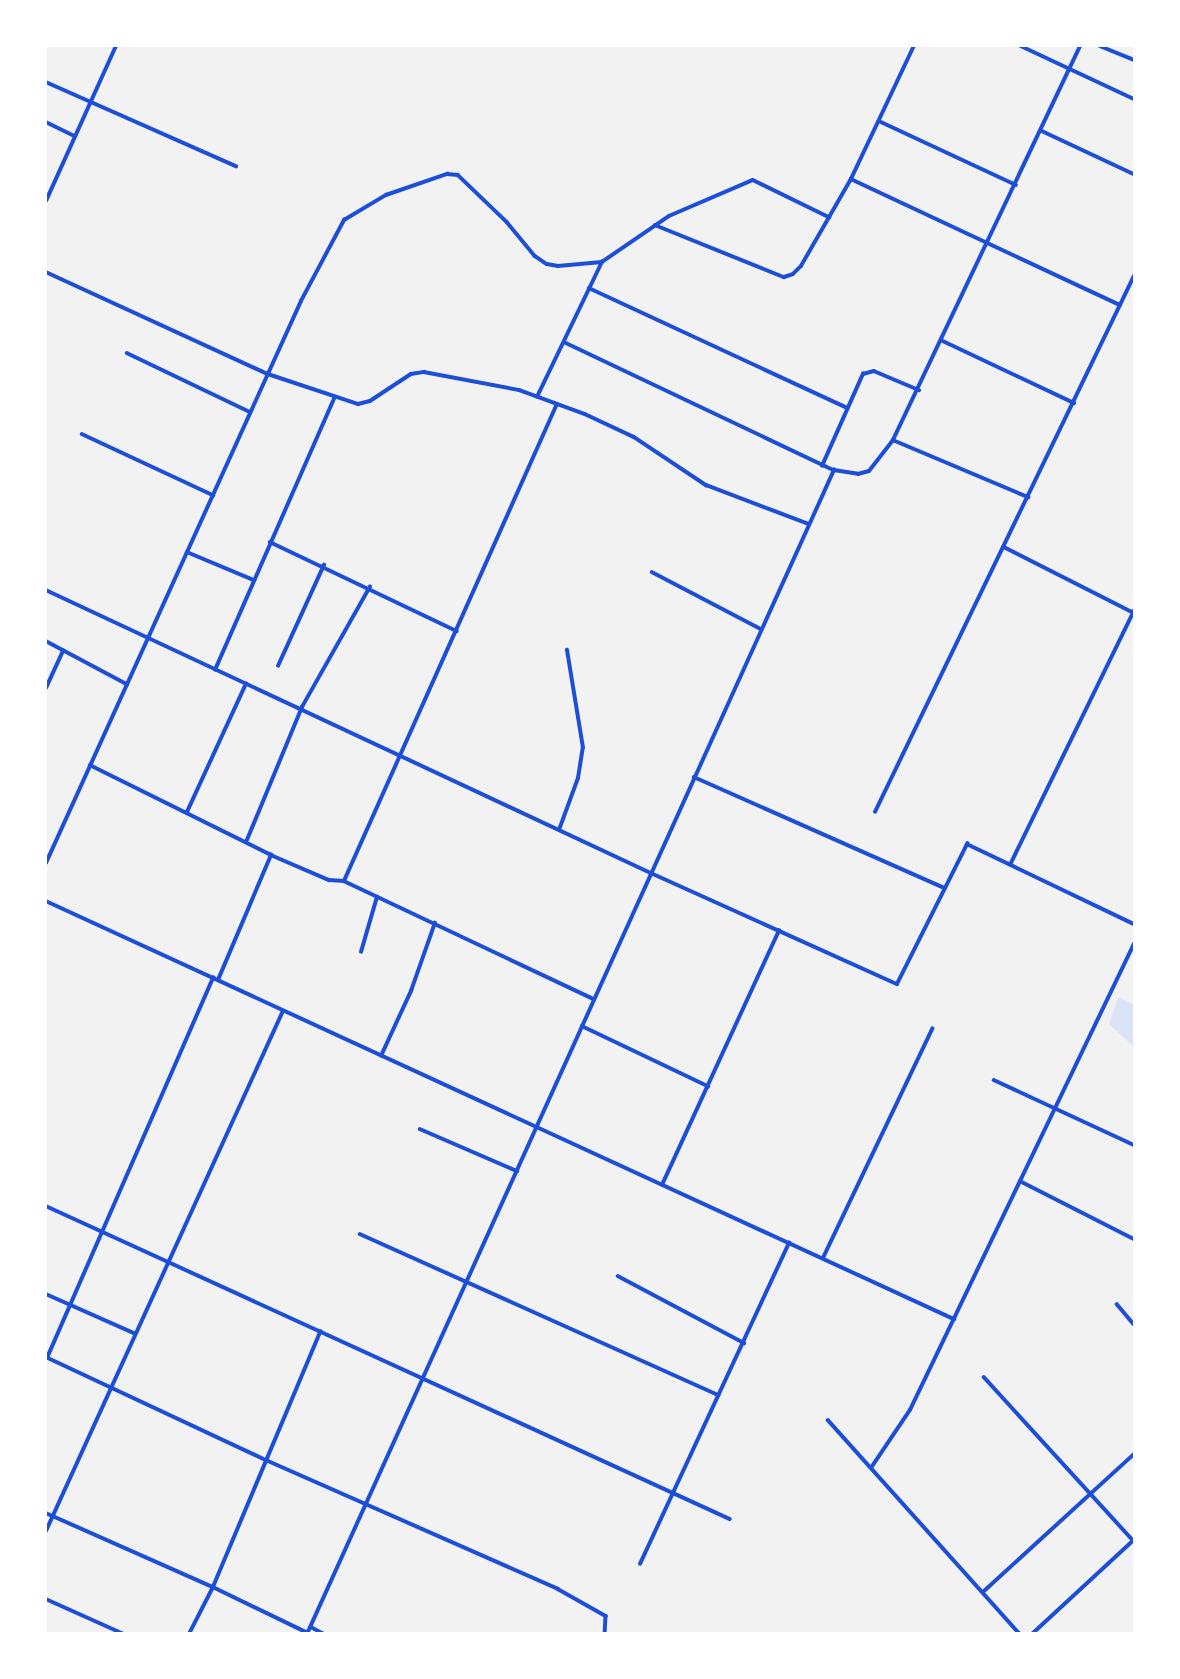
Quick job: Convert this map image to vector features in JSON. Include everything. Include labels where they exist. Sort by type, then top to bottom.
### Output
[{"type":"street","points":[[46,201],[48,191],[116,46]]},
{"type":"street","points":[[654,225],[784,277],[801,266],[850,179],[914,46]]},
{"type":"street","points":[[1021,46],[1135,99]]},
{"type":"street","points":[[564,342],[822,466],[858,474],[869,471],[893,440],[919,390],[1080,46]]},
{"type":"street","points":[[1100,46],[1135,61]]},
{"type":"street","points":[[46,82],[236,166]]},
{"type":"street","points":[[878,121],[1016,185]]},
{"type":"street","points":[[46,122],[75,136]]},
{"type":"street","points":[[1042,131],[1135,174]]},
{"type":"street","points":[[46,863],[300,301],[344,220],[386,195],[436,177],[458,175],[466,180],[536,256],[547,264],[558,266],[602,262]]},
{"type":"street","points":[[850,179],[1120,305]]},
{"type":"street","points":[[537,397],[602,262],[654,225],[710,196],[753,180],[829,217]]},
{"type":"street","points":[[46,272],[268,373],[358,404],[370,401],[411,374],[424,372],[537,397],[634,437],[706,485],[809,524]]},
{"type":"street","points":[[875,812],[1135,276]]},
{"type":"street","points":[[590,288],[847,408]]},
{"type":"street","points":[[943,341],[1074,403]]},
{"type":"street","points":[[127,352],[250,412]]},
{"type":"street","points":[[822,466],[863,374],[874,371],[919,390]]},
{"type":"street","points":[[215,670],[335,397]]},
{"type":"street","points":[[344,881],[558,404]]},
{"type":"street","points":[[82,434],[213,495]]},
{"type":"street","points":[[893,440],[1028,497]]},
{"type":"street","points":[[46,1513],[213,1587],[308,1633],[834,470]]},
{"type":"street","points":[[270,542],[324,565],[457,631]]},
{"type":"street","points":[[1004,547],[1134,612],[1010,865]]},
{"type":"street","points":[[187,552],[254,580]]},
{"type":"street","points":[[278,666],[324,565]]},
{"type":"street","points":[[652,572],[761,629]]},
{"type":"street","points":[[247,840],[302,707],[370,587]]},
{"type":"street","points":[[46,590],[215,670],[302,707],[400,756],[651,873],[897,984],[967,844],[1135,925]]},
{"type":"street","points":[[46,641],[127,684]]},
{"type":"street","points":[[559,830],[578,778],[583,748],[567,650]]},
{"type":"street","points":[[46,688],[63,651]]},
{"type":"street","points":[[187,812],[246,684]]},
{"type":"street","points":[[90,765],[247,840],[271,855],[329,880],[344,881],[594,999]]},
{"type":"street","points":[[694,777],[945,888]]},
{"type":"street","points":[[271,855],[46,1357],[266,1460],[367,1502],[570,1595],[606,1616],[605,1633]]},
{"type":"street","points":[[361,952],[377,897]]},
{"type":"street","points":[[46,901],[954,1319]]},
{"type":"street","points":[[382,1056],[411,991],[435,923]]},
{"type":"street","points":[[662,1185],[779,931]]},
{"type":"street","points":[[871,1468],[910,1410],[1135,944]]},
{"type":"street","points":[[46,1531],[134,1333],[284,1011]]},
{"type":"street","points":[[582,1026],[708,1086]]},
{"type":"street","points":[[823,1259],[932,1029]]},
{"type":"street","points":[[994,1080],[1135,1145]]},
{"type":"street","points":[[420,1129],[516,1171]]},
{"type":"street","points":[[1020,1181],[1135,1238]]},
{"type":"street","points":[[46,1206],[102,1234],[169,1262],[730,1519]]},
{"type":"street","points":[[360,1234],[719,1395]]},
{"type":"street","points":[[640,1564],[789,1243]]},
{"type":"street","points":[[618,1276],[744,1343]]},
{"type":"street","points":[[46,1294],[134,1333]]},
{"type":"street","points":[[1117,1304],[1135,1324]]},
{"type":"street","points":[[189,1633],[213,1587],[320,1332]]},
{"type":"street","points":[[984,1377],[1134,1540],[1032,1633]]},
{"type":"street","points":[[828,1420],[1020,1633]]},
{"type":"street","points":[[983,1592],[1135,1454]]},
{"type":"street","points":[[46,1599],[124,1633]]},
{"type":"street","points":[[311,1626],[324,1633]]},
{"type":"shaded area","points":[[1118,997],[1134,1004],[1134,1047],[1109,1024]]}]
